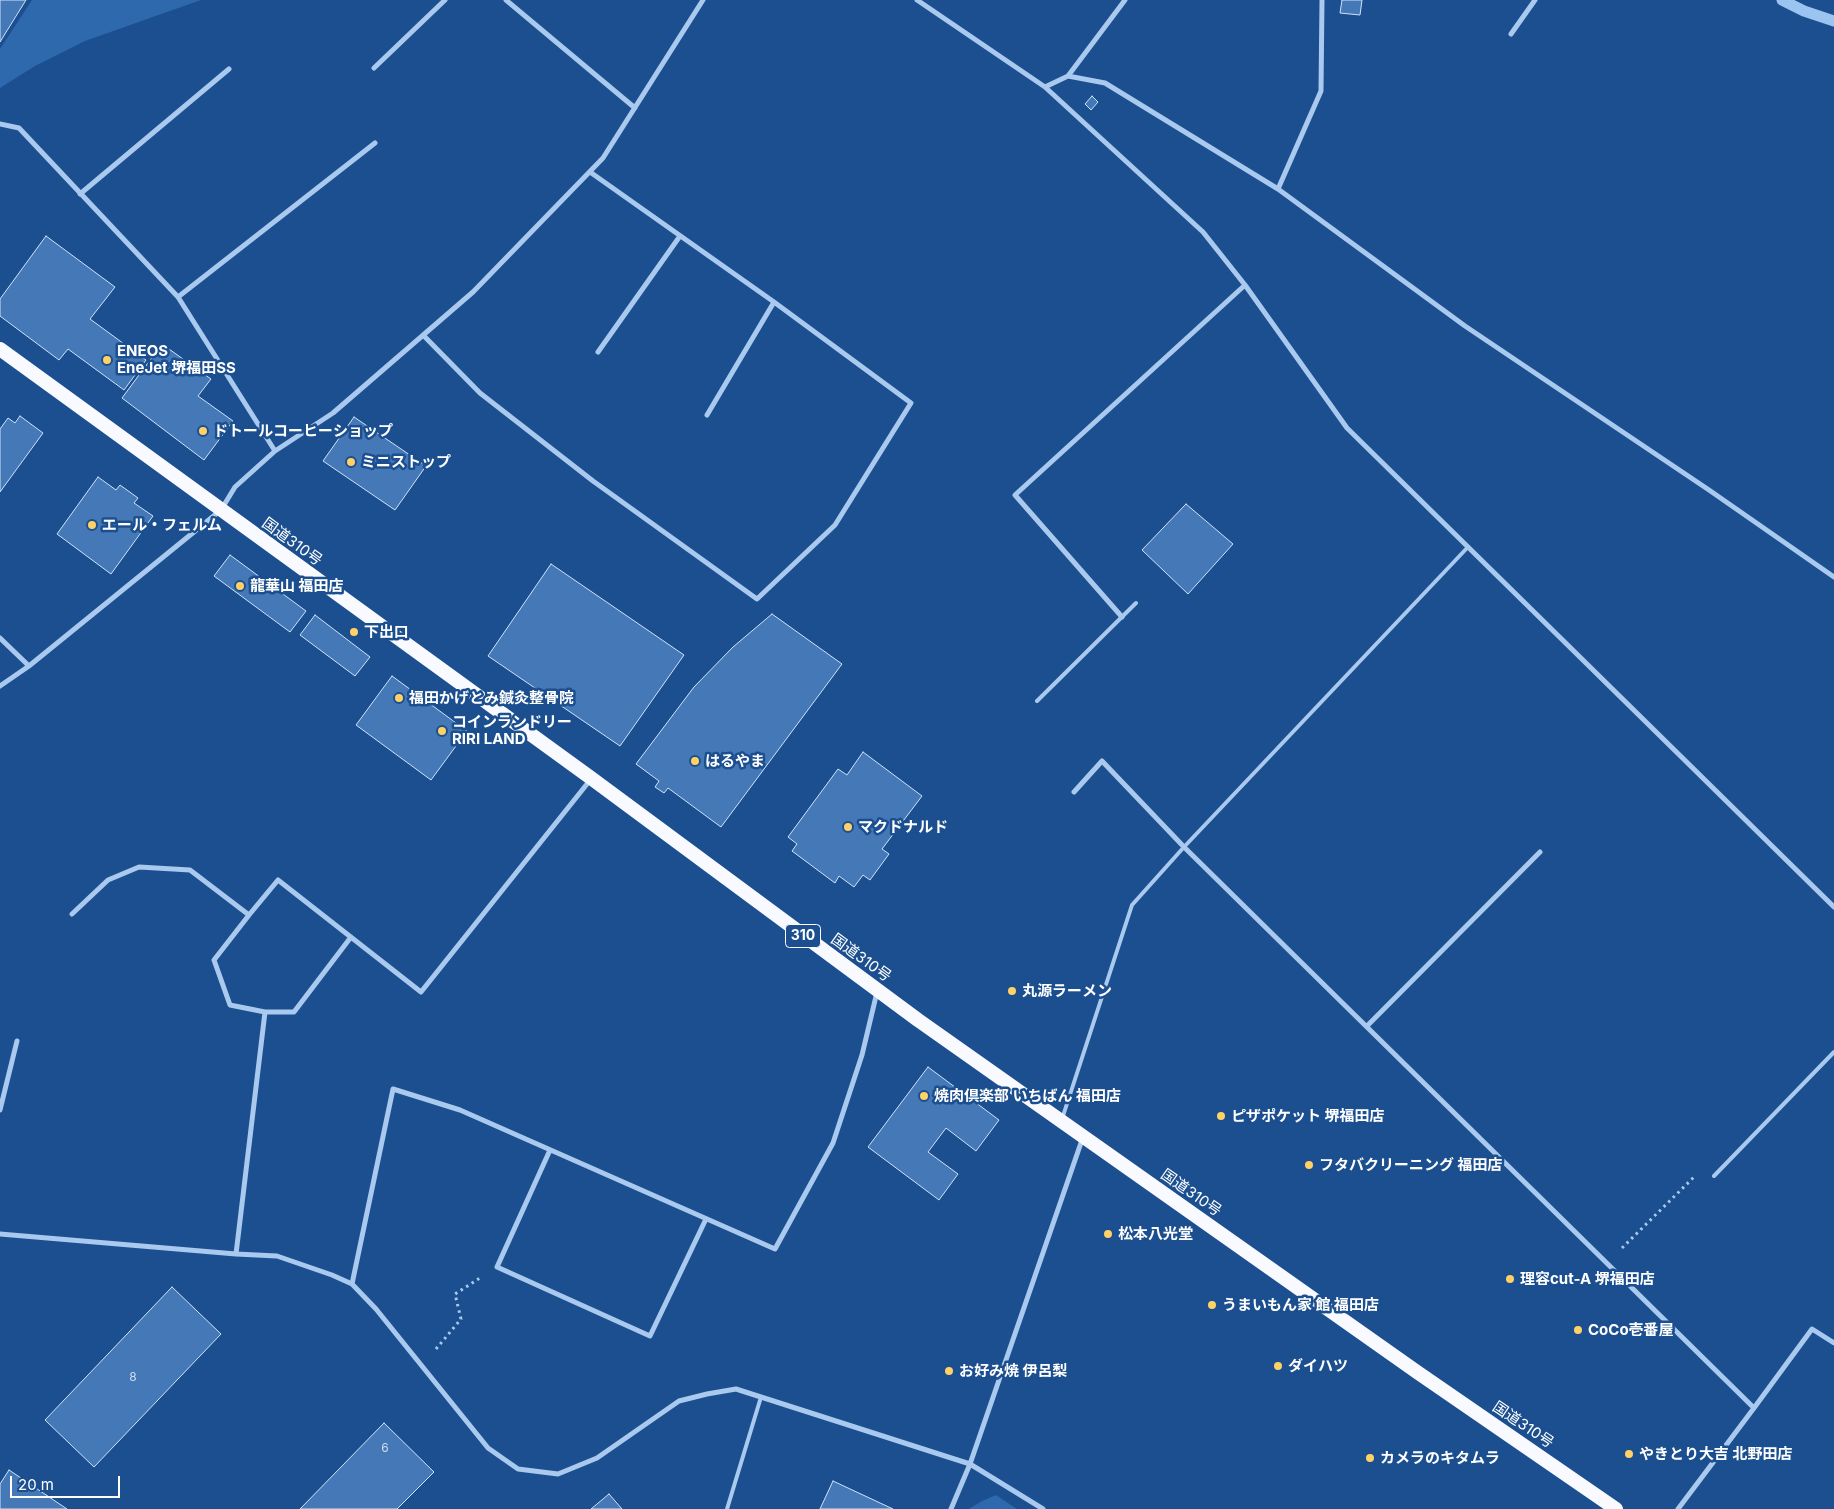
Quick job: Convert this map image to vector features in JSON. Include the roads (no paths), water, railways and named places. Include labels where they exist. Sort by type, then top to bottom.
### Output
[{"type":"highway","name":"国道310号","points":[[0,349],[591,778],[877,990],[1417,1372],[1616,1509]]},
{"type":"street","points":[[374,68],[445,0]]},
{"type":"street","points":[[506,0],[635,108]]},
{"type":"street","points":[[0,686],[29,666],[221,510],[235,487],[275,451],[333,413],[473,292],[603,158],[703,0]]},
{"type":"street","points":[[917,0],[1045,87],[1203,232],[1245,285],[1347,428],[1834,907]]},
{"type":"street","points":[[1045,87],[1068,76],[1125,0]]},
{"type":"street","points":[[1278,189],[1321,91],[1322,0]]},
{"type":"street","points":[[1511,34],[1535,0]]},
{"type":"street","points":[[80,194],[229,69]]},
{"type":"street","points":[[1068,76],[1105,83],[1278,189],[1465,326],[1709,490],[1834,577]]},
{"type":"street","points":[[0,124],[20,128],[178,297],[275,451]]},
{"type":"street","points":[[178,297],[374,143]]},
{"type":"street","points":[[424,336],[480,393],[592,482],[757,599],[835,525],[911,403],[774,302],[590,172]]},
{"type":"street","points":[[598,352],[680,236]]},
{"type":"street","points":[[1122,617],[1016,495],[1245,285]]},
{"type":"street","points":[[707,415],[774,302]]},
{"type":"street","points":[[0,638],[29,666]]},
{"type":"street","points":[[1074,792],[1102,761],[1184,846],[1754,1408]]},
{"type":"street","points":[[351,937],[294,1012],[265,1012],[230,1005],[214,960],[278,880],[351,937],[421,992],[591,778]]},
{"type":"street","points":[[1367,1026],[1540,852]]},
{"type":"street","points":[[72,914],[108,880],[139,867],[190,870],[249,915]]},
{"type":"street","points":[[352,1284],[393,1089],[460,1110],[775,1249],[833,1143],[862,1055],[877,990]]},
{"type":"street","points":[[236,1254],[265,1012]]},
{"type":"street","points":[[0,1110],[18,1041]]},
{"type":"street","points":[[951,1509],[970,1464],[1084,1136]]},
{"type":"street","points":[[550,1150],[497,1267],[650,1336],[706,1219]]},
{"type":"street","points":[[0,1234],[278,1256],[352,1284],[421,1364],[488,1448],[518,1469],[558,1474],[597,1458],[679,1401],[736,1389],[970,1464],[1043,1509]]},
{"type":"street","points":[[1678,1509],[1812,1329],[1834,1343]]},
{"type":"lane","points":[[1062,1121],[1132,905],[1184,846],[1468,547]]},
{"type":"lane","points":[[1036,701],[1136,603]]},
{"type":"lane","points":[[1714,1176],[1834,1052]]},
{"type":"lane","points":[[728,1509],[761,1397]]},
{"type":"waterway","points":[[1782,0],[1804,11],[1834,21]]},
{"type":"place","name":"ENEOS EneJet 堺福田SS","points":[[107,360]]},
{"type":"place","name":"ドトールコーヒーショップ","points":[[203,431]]},
{"type":"place","name":"ミニストップ","points":[[351,462]]},
{"type":"place","name":"エール・フェルム","points":[[92,525]]},
{"type":"place","name":"龍華山 福田店","points":[[240,586]]},
{"type":"place","name":"下出口","points":[[354,632]]},
{"type":"place","name":"福田かげとみ鍼灸整骨院","points":[[399,698]]},
{"type":"place","name":"コインランドリー RIRI LAND","points":[[442,731]]},
{"type":"place","name":"はるやま","points":[[695,761]]},
{"type":"place","name":"マクドナルド","points":[[848,827]]},
{"type":"place","name":"丸源ラーメン","points":[[1012,991]]},
{"type":"place","name":"焼肉倶楽部 いちばん 福田店","points":[[924,1096]]},
{"type":"place","name":"ピザポケット 堺福田店","points":[[1221,1116]]},
{"type":"place","name":"フタバクリーニング 福田店","points":[[1309,1165]]},
{"type":"place","name":"松本八光堂","points":[[1108,1234]]},
{"type":"place","name":"理容cut-A 堺福田店","points":[[1510,1279]]},
{"type":"place","name":"うまいもん家 館 福田店","points":[[1212,1305]]},
{"type":"place","name":"CoCo壱番屋","points":[[1578,1330]]},
{"type":"place","name":"ダイハツ","points":[[1278,1366]]},
{"type":"place","name":"お好み焼 伊呂梨","points":[[949,1371]]},
{"type":"place","name":"やきとり大吉 北野田店","points":[[1629,1454]]},
{"type":"place","name":"カメラのキタムラ","points":[[1370,1458]]}]
